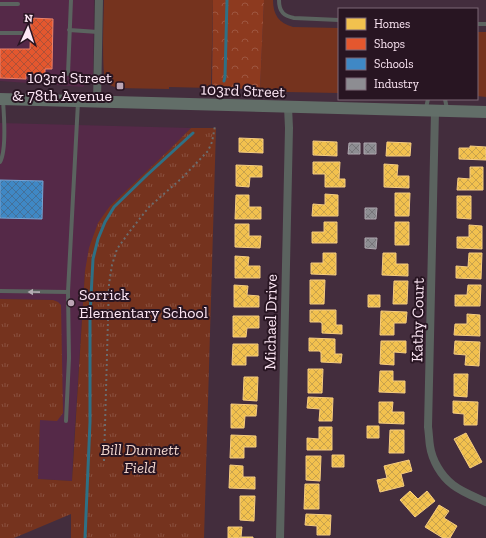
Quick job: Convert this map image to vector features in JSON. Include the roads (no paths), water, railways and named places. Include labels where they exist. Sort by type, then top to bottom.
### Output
[{"type":"street","points":[[97,102],[99,0]]},
{"type":"street","name":"103rd Street","points":[[2,99],[288,107],[434,108],[486,112]]},
{"type":"street","name":"Michael Drive","points":[[280,538],[289,128],[288,107]]},
{"type":"street","name":"Kathy Court","points":[[434,108],[428,419],[430,446],[435,461],[442,474],[453,485],[486,502]]},
{"type":"lane","points":[[68,74],[71,0]]},
{"type":"lane","points":[[279,0],[283,14],[288,17],[338,20]]},
{"type":"lane","points":[[0,4],[18,4]]},
{"type":"lane","points":[[70,30],[98,32]]},
{"type":"lane","points":[[0,33],[22,33]]},
{"type":"lane","points":[[0,162],[4,149],[2,136],[2,99]]},
{"type":"lane","points":[[434,108],[444,100]]},
{"type":"lane","points":[[66,421],[69,358],[68,292],[78,101]]},
{"type":"lane","points":[[0,291],[68,292]]},
{"type":"waterway","points":[[224,81],[227,0]]},
{"type":"waterway","points":[[85,538],[90,422],[90,315],[93,259],[98,239],[105,222],[114,207],[193,133]]},
{"type":"place","name":"103rd Street & 78th Avenue","points":[[120,86]]},
{"type":"place","name":"Sorrick Elementary School","points":[[71,303]]},
{"type":"park label","name":"Bill Dunnett Field","points":[[140,458]]}]
